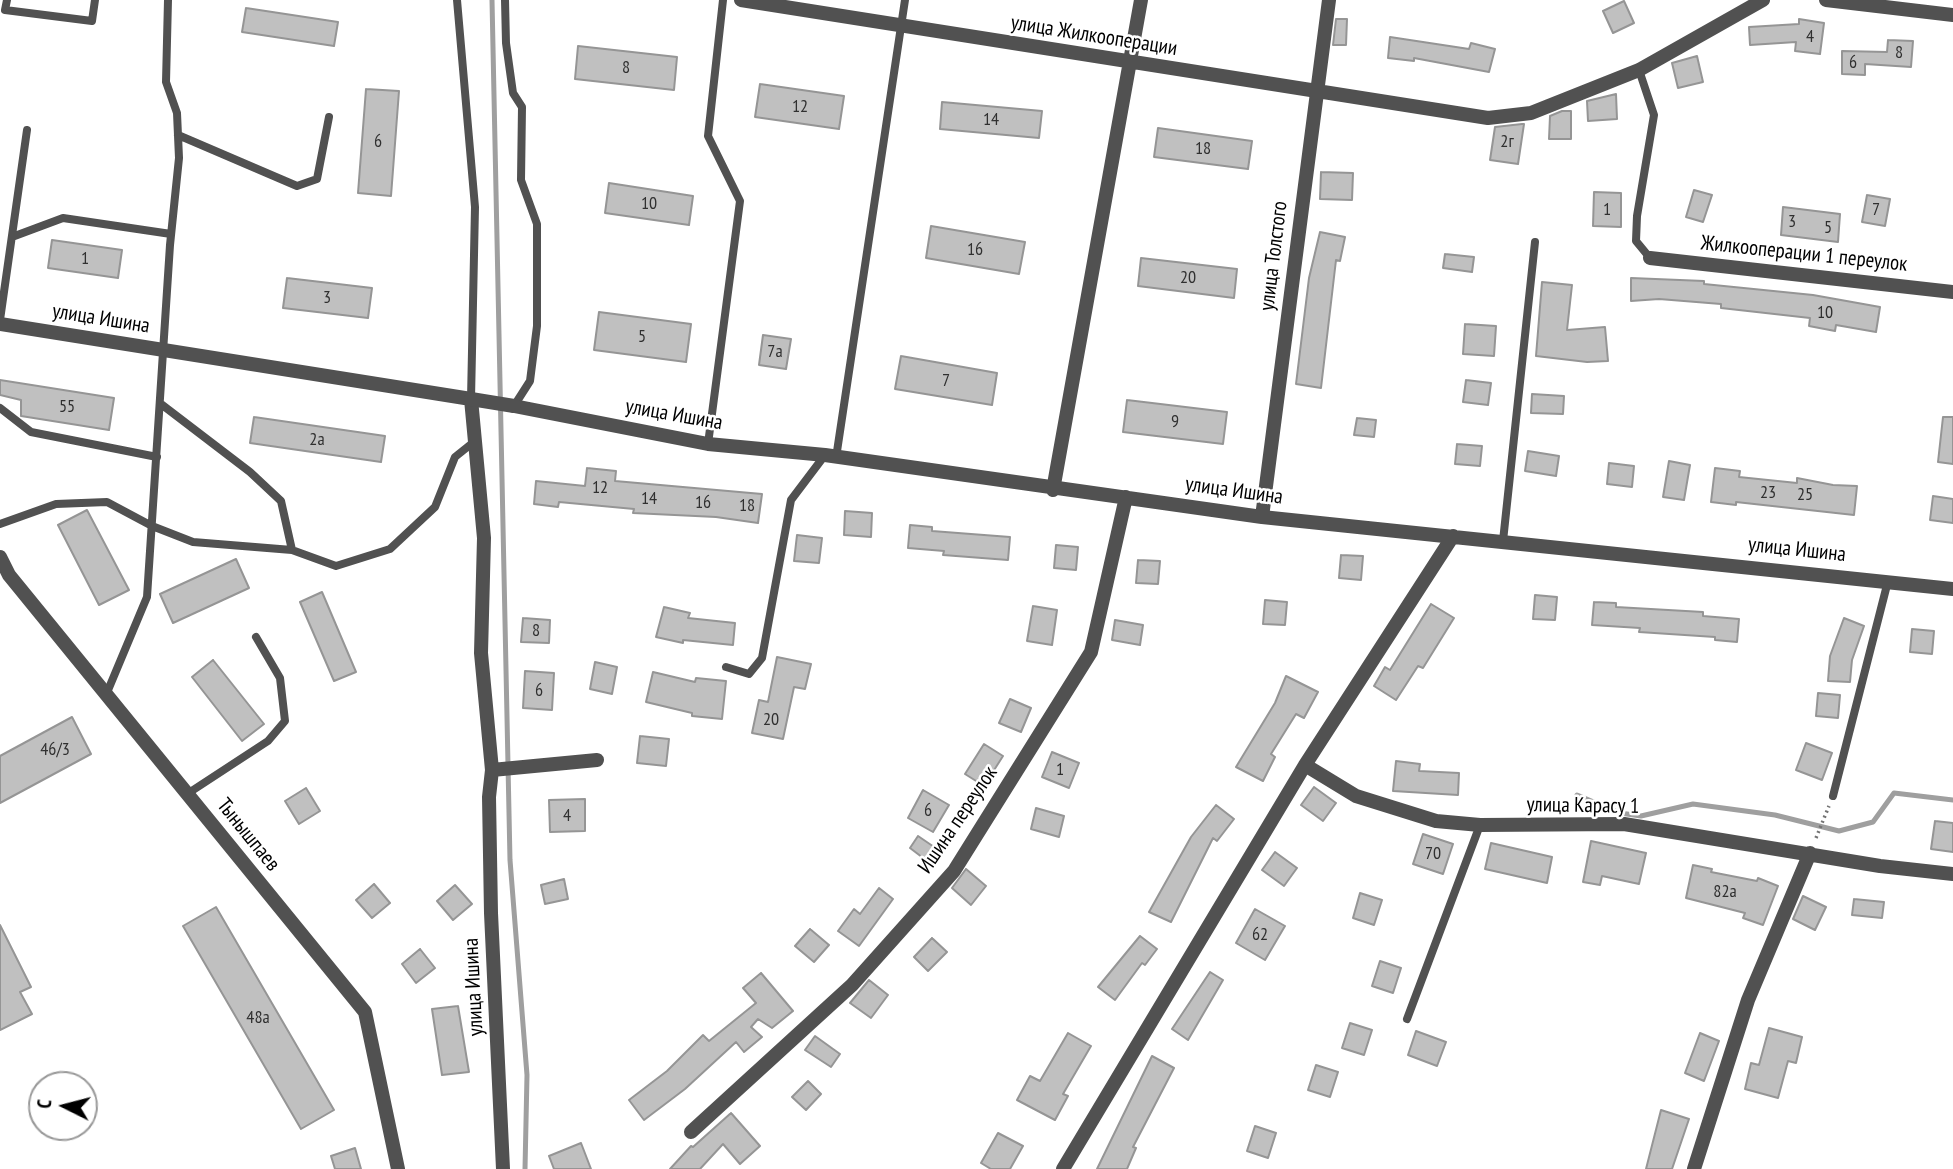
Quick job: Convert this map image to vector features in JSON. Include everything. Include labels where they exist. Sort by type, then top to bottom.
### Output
[{"type":"street","name":"улица Жилкооперации","points":[[740,0],[1488,118],[1531,113],[1639,70],[1763,0]]},
{"type":"street","points":[[1053,490],[1141,0]]},
{"type":"street","name":"улица Толстого","points":[[1262,517],[1329,0]]},
{"type":"street","points":[[1826,0],[1953,15]]},
{"type":"street","name":"Жилкооперации 1 переулок","points":[[1650,258],[1953,292]]},
{"type":"street","name":"улица Ишина","points":[[0,322],[514,406],[708,444],[830,457],[1262,517],[1953,589]]},
{"type":"street","name":"улица Ишина","points":[[471,399],[484,538],[481,653],[492,770],[489,797],[491,900],[503,1169]]},
{"type":"street","name":"Ишина переулок","points":[[691,1132],[852,985],[954,871],[1091,652],[1126,497]]},
{"type":"street","points":[[1063,1169],[1305,765],[1452,536]]},
{"type":"street","name":"Тынышпаев","points":[[0,557],[9,575],[365,1012],[398,1169]]},
{"type":"street","points":[[492,770],[597,760]]},
{"type":"street","name":"улица Карасу 1","points":[[1305,765],[1356,796],[1436,821],[1480,825],[1624,824],[1880,866],[1953,874]]},
{"type":"street","points":[[1694,1169],[1748,1000],[1810,853]]},
{"type":"lane","points":[[7,0],[5,10],[92,21],[95,0]]},
{"type":"lane","points":[[106,695],[147,597],[171,234],[179,158],[177,113],[166,82],[168,0]]},
{"type":"lane","points":[[457,0],[475,207],[471,399]]},
{"type":"lane","points":[[505,0],[506,43],[513,93],[522,107],[521,180],[537,224],[537,326],[530,381],[514,406]]},
{"type":"lane","points":[[708,444],[740,201],[708,136],[723,0]]},
{"type":"lane","points":[[726,667],[749,674],[762,658],[791,500],[830,457],[905,0]]},
{"type":"lane","points":[[1639,70],[1654,115],[1637,216],[1636,241],[1650,258]]},
{"type":"lane","points":[[178,135],[297,186],[317,179],[329,117]]},
{"type":"lane","points":[[0,322],[27,130]]},
{"type":"lane","points":[[12,237],[63,218],[171,234]]},
{"type":"lane","points":[[1503,541],[1535,242]]},
{"type":"lane","points":[[161,404],[250,472],[281,501],[292,550]]},
{"type":"lane","points":[[0,408],[31,432],[157,457]]},
{"type":"lane","points":[[0,524],[56,504],[107,502],[152,526],[193,542],[292,550],[336,566],[390,549],[435,507],[455,457],[475,442]]},
{"type":"lane","points":[[1833,796],[1888,581]]},
{"type":"lane","points":[[187,794],[268,741],[285,720],[280,678],[256,637]]},
{"type":"lane","points":[[1408,1019],[1480,825]]},
{"type":"path","points":[[1810,853],[1833,796]]},
{"type":"building","points":[[1624,1],[1634,23],[1613,33],[1603,11]]},
{"type":"building","points":[[246,8],[338,22],[334,46],[242,32]]},
{"type":"building","points":[[1336,19],[1347,19],[1346,45],[1333,45]]},
{"type":"building","points":[[1799,19],[1824,23],[1820,54],[1795,51],[1796,42],[1750,45],[1749,27],[1799,24]]},
{"type":"building","points":[[1390,37],[1469,49],[1471,43],[1495,49],[1489,72],[1414,58],[1414,61],[1388,58]]},
{"type":"building","points":[[1888,40],[1913,41],[1911,67],[1865,64],[1865,75],[1842,74],[1842,51],[1887,52]]},
{"type":"building","points":[[578,46],[677,57],[674,90],[575,79]]},
{"type":"building","points":[[1697,56],[1703,82],[1678,88],[1672,63]]},
{"type":"building","points":[[760,84],[844,96],[839,129],[755,117]]},
{"type":"building","points":[[366,89],[399,91],[391,196],[358,193]]},
{"type":"building","points":[[1616,94],[1617,119],[1588,121],[1587,101]]},
{"type":"building","points":[[942,102],[1042,111],[1039,138],[940,129]]},
{"type":"building","points":[[1571,111],[1571,139],[1549,139],[1550,116]]},
{"type":"building","points":[[1524,124],[1518,164],[1490,160],[1495,127]]},
{"type":"building","points":[[1158,128],[1252,141],[1248,169],[1154,157]]},
{"type":"building","points":[[1321,172],[1353,173],[1352,200],[1320,199]]},
{"type":"building","points":[[609,183],[693,196],[689,225],[605,213]]},
{"type":"building","points":[[1694,190],[1712,195],[1703,222],[1686,217]]},
{"type":"building","points":[[1594,192],[1621,193],[1621,227],[1593,226]]},
{"type":"building","points":[[1867,195],[1890,199],[1885,226],[1862,222]]},
{"type":"building","points":[[1783,207],[1840,214],[1838,242],[1781,235]]},
{"type":"building","points":[[931,226],[1025,242],[1019,274],[926,258]]},
{"type":"building","points":[[1320,232],[1345,237],[1340,261],[1336,260],[1321,388],[1296,384],[1309,278]]},
{"type":"building","points":[[52,240],[122,250],[118,278],[48,268]]},
{"type":"building","points":[[1445,254],[1474,257],[1472,272],[1443,268]]},
{"type":"building","points":[[1141,258],[1237,269],[1234,298],[1138,286]]},
{"type":"building","points":[[287,278],[372,288],[368,318],[283,308]]},
{"type":"building","points":[[1631,278],[1704,281],[1704,284],[1813,295],[1880,307],[1876,332],[1836,325],[1835,331],[1809,326],[1810,318],[1721,308],[1721,304],[1659,299],[1631,301]]},
{"type":"building","points":[[1542,282],[1572,285],[1567,330],[1605,327],[1608,361],[1587,362],[1536,356]]},
{"type":"building","points":[[599,312],[691,324],[686,362],[594,350]]},
{"type":"building","points":[[1465,324],[1496,326],[1494,356],[1463,354]]},
{"type":"building","points":[[763,335],[791,339],[786,369],[759,365]]},
{"type":"building","points":[[901,356],[997,373],[992,405],[895,389]]},
{"type":"building","points":[[0,380],[114,398],[109,430],[21,416],[21,400],[0,395]]},
{"type":"building","points":[[1466,380],[1491,383],[1488,405],[1463,402]]},
{"type":"building","points":[[1532,394],[1564,396],[1563,414],[1531,413]]},
{"type":"building","points":[[1127,400],[1227,412],[1223,444],[1123,432]]},
{"type":"building","points":[[254,417],[385,436],[381,462],[250,443]]},
{"type":"building","points":[[1943,417],[1953,417],[1953,464],[1938,462]]},
{"type":"building","points":[[1357,418],[1376,420],[1374,437],[1354,435]]},
{"type":"building","points":[[1457,444],[1482,446],[1480,466],[1455,464]]},
{"type":"building","points":[[1528,451],[1559,456],[1556,476],[1525,471]]},
{"type":"building","points":[[1669,461],[1690,465],[1684,500],[1663,497]]},
{"type":"building","points":[[1609,463],[1634,466],[1632,487],[1607,484]]},
{"type":"building","points":[[587,468],[616,471],[615,481],[762,494],[758,523],[716,517],[633,513],[634,509],[559,502],[558,507],[534,504],[536,481],[585,486]]},
{"type":"building","points":[[1715,468],[1740,471],[1739,477],[1797,483],[1797,478],[1833,485],[1857,486],[1854,515],[1736,502],[1736,505],[1711,502]]},
{"type":"building","points":[[1933,496],[1953,499],[1953,523],[1930,520]]},
{"type":"building","points":[[87,510],[129,590],[99,605],[58,525]]},
{"type":"building","points":[[845,511],[872,513],[871,537],[844,535]]},
{"type":"building","points":[[910,525],[932,527],[932,531],[1010,537],[1008,560],[943,555],[944,551],[908,548]]},
{"type":"building","points":[[797,535],[822,538],[819,563],[794,561]]},
{"type":"building","points":[[1056,545],[1078,547],[1076,570],[1054,568]]},
{"type":"building","points":[[1341,555],[1363,556],[1361,580],[1339,578]]},
{"type":"building","points":[[236,559],[249,588],[173,623],[160,594]]},
{"type":"building","points":[[1138,560],[1160,561],[1158,584],[1136,583]]},
{"type":"building","points":[[322,592],[356,672],[334,681],[300,602]]},
{"type":"building","points":[[1535,595],[1557,597],[1555,620],[1533,619]]},
{"type":"building","points":[[1265,600],[1287,602],[1285,625],[1263,624]]},
{"type":"building","points":[[1594,602],[1616,603],[1616,607],[1703,612],[1703,616],[1739,619],[1737,642],[1715,640],[1715,637],[1639,632],[1640,628],[1592,625]]},
{"type":"building","points":[[1431,604],[1454,618],[1423,668],[1418,666],[1396,700],[1374,686],[1385,667],[1390,670]]},
{"type":"building","points":[[1033,606],[1057,610],[1052,645],[1027,641]]},
{"type":"building","points":[[664,607],[690,613],[688,618],[735,623],[733,645],[683,640],[683,643],[656,637]]},
{"type":"building","points":[[523,618],[550,620],[549,643],[521,642]]},
{"type":"building","points":[[1844,618],[1864,626],[1852,660],[1850,682],[1828,681],[1830,656]]},
{"type":"building","points":[[1115,620],[1143,625],[1140,645],[1112,640]]},
{"type":"building","points":[[1912,629],[1934,631],[1932,654],[1910,652]]},
{"type":"building","points":[[777,657],[811,664],[805,689],[794,687],[783,739],[752,733],[759,700],[768,702]]},
{"type":"building","points":[[213,660],[264,724],[242,741],[192,677]]},
{"type":"building","points":[[595,662],[617,667],[612,694],[590,689]]},
{"type":"building","points":[[525,671],[554,673],[552,710],[523,708]]},
{"type":"building","points":[[653,672],[695,682],[696,678],[726,681],[722,719],[692,716],[692,713],[646,702]]},
{"type":"building","points":[[1286,676],[1318,692],[1304,718],[1296,714],[1271,754],[1275,757],[1263,781],[1236,767],[1275,703]]},
{"type":"building","points":[[1818,693],[1840,695],[1838,718],[1816,716]]},
{"type":"building","points":[[1010,699],[1031,708],[1021,732],[999,723]]},
{"type":"building","points":[[72,717],[91,754],[0,803],[0,756]]},
{"type":"building","points":[[640,736],[669,739],[666,766],[637,763]]},
{"type":"building","points":[[1806,743],[1832,753],[1822,780],[1796,770]]},
{"type":"building","points":[[984,744],[1003,756],[984,786],[965,774]]},
{"type":"building","points":[[1052,752],[1079,763],[1069,788],[1042,777]]},
{"type":"building","points":[[1396,761],[1420,764],[1419,771],[1459,773],[1458,795],[1393,791]]},
{"type":"building","points":[[1314,787],[1336,803],[1323,821],[1301,805]]},
{"type":"building","points":[[306,788],[320,811],[299,824],[285,801]]},
{"type":"building","points":[[923,790],[949,805],[933,832],[908,818]]},
{"type":"building","points":[[585,799],[585,831],[550,832],[549,800]]},
{"type":"building","points":[[1216,805],[1234,819],[1217,841],[1213,838],[1171,922],[1149,912],[1191,837]]},
{"type":"building","points":[[1036,808],[1064,816],[1059,837],[1031,829]]},
{"type":"building","points":[[1935,821],[1953,823],[1953,852],[1931,849]]},
{"type":"building","points":[[1423,834],[1453,844],[1443,874],[1413,864]]},
{"type":"building","points":[[918,836],[940,851],[931,864],[910,848]]},
{"type":"building","points":[[1591,841],[1646,853],[1639,884],[1602,876],[1600,885],[1583,882]]},
{"type":"building","points":[[1491,843],[1552,857],[1547,883],[1485,869]]},
{"type":"building","points":[[1275,852],[1297,868],[1284,886],[1262,870]]},
{"type":"building","points":[[1693,865],[1712,869],[1711,872],[1757,881],[1758,878],[1778,886],[1763,925],[1743,918],[1745,913],[1686,898]]},
{"type":"building","points":[[966,869],[986,886],[971,905],[952,888]]},
{"type":"building","points":[[564,879],[568,899],[545,904],[541,885]]},
{"type":"building","points":[[374,884],[390,903],[372,918],[356,900]]},
{"type":"building","points":[[455,885],[472,904],[453,920],[437,901]]},
{"type":"building","points":[[879,888],[893,899],[859,946],[838,931],[854,909],[860,914]]},
{"type":"building","points":[[1360,893],[1382,900],[1374,925],[1353,918]]},
{"type":"building","points":[[1803,896],[1826,907],[1815,930],[1793,919]]},
{"type":"building","points":[[1854,899],[1884,902],[1882,918],[1852,915]]},
{"type":"building","points":[[216,907],[334,1110],[301,1129],[183,926]]},
{"type":"building","points":[[1255,909],[1285,926],[1265,960],[1236,943]]},
{"type":"building","points":[[0,925],[31,987],[20,992],[32,1014],[0,1030]]},
{"type":"building","points":[[810,929],[829,945],[814,962],[795,946]]},
{"type":"building","points":[[1140,936],[1157,949],[1145,965],[1142,963],[1115,1000],[1098,987]]},
{"type":"building","points":[[932,938],[947,952],[928,971],[914,957]]},
{"type":"building","points":[[420,949],[435,968],[416,983],[402,964]]},
{"type":"building","points":[[1380,961],[1401,968],[1393,993],[1372,986]]},
{"type":"building","points":[[1210,972],[1223,980],[1188,1040],[1172,1029]]},
{"type":"building","points":[[761,973],[793,1011],[772,1028],[758,1019],[751,1027],[762,1037],[744,1052],[736,1042],[685,1089],[644,1120],[629,1100],[667,1071],[703,1035],[709,1041],[756,1003],[743,988]]},
{"type":"building","points":[[869,980],[888,995],[871,1018],[850,1003]]},
{"type":"building","points":[[458,1006],[469,1072],[442,1075],[432,1009]]},
{"type":"building","points":[[1350,1023],[1372,1030],[1364,1055],[1342,1048]]},
{"type":"building","points":[[1769,1028],[1802,1037],[1796,1063],[1788,1061],[1778,1098],[1745,1089],[1751,1063],[1759,1065]]},
{"type":"building","points":[[1416,1031],[1446,1042],[1437,1066],[1408,1055]]},
{"type":"building","points":[[1068,1033],[1091,1046],[1063,1094],[1068,1096],[1055,1120],[1017,1100],[1030,1076],[1040,1081]]},
{"type":"building","points":[[1700,1033],[1719,1041],[1704,1081],[1685,1073]]},
{"type":"building","points":[[815,1036],[840,1054],[831,1067],[805,1050]]},
{"type":"building","points":[[1152,1056],[1174,1068],[1133,1147],[1136,1148],[1127,1169],[1097,1169]]},
{"type":"building","points":[[1316,1065],[1338,1072],[1330,1097],[1308,1090]]},
{"type":"building","points":[[808,1081],[821,1094],[806,1110],[792,1097]]},
{"type":"building","points":[[1661,1110],[1689,1119],[1672,1169],[1646,1169]]},
{"type":"building","points":[[731,1113],[760,1146],[740,1164],[723,1144],[700,1169],[670,1169],[691,1146]]},
{"type":"building","points":[[1255,1126],[1276,1133],[1268,1158],[1247,1151]]},
{"type":"building","points":[[998,1133],[1023,1146],[1010,1169],[991,1169],[981,1163]]},
{"type":"building","points":[[581,1143],[591,1169],[554,1169],[549,1156]]},
{"type":"building","points":[[355,1148],[361,1169],[335,1169],[331,1156]]},
{"type":"waterway","points":[[492,0],[510,860],[527,1075],[525,1169]]},
{"type":"waterway","points":[[1577,795],[1620,813],[1641,816],[1693,804],[1775,815],[1839,831],[1873,822],[1894,793],[1953,800]]}]
